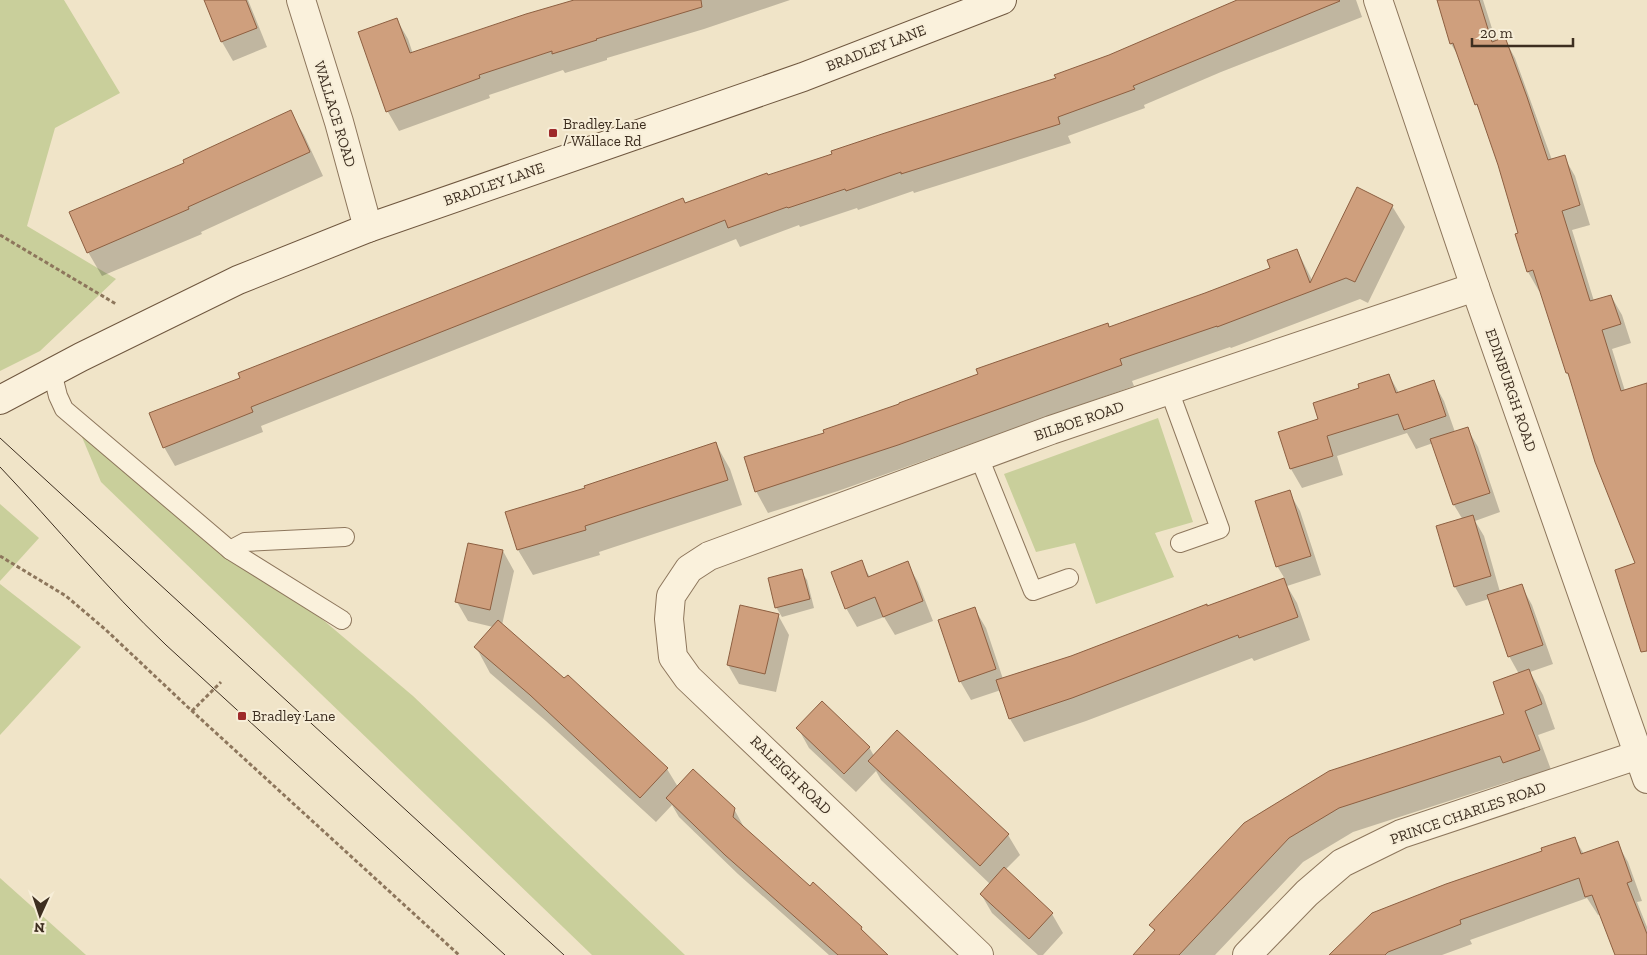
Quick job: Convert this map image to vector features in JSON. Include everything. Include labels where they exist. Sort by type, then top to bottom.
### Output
[{"type":"street","name":"WALLACE ROAD","points":[[301,0],[339,122],[368,228]]},
{"type":"street","name":"BRADLEY LANE","points":[[0,400],[52,372],[238,280],[368,228],[803,77],[1002,0]]},
{"type":"street","name":"EDINBURGH ROAD","points":[[1378,0],[1475,287],[1644,762]]},
{"type":"street","name":"BILBOE ROAD","points":[[689,569],[709,556],[980,457],[1169,390],[1475,287]]},
{"type":"street","name":"RALEIGH ROAD","points":[[689,569],[671,596],[669,619],[673,657],[688,678],[980,955]]},
{"type":"street","name":"PRINCE CHARLES ROAD","points":[[1247,955],[1307,893],[1342,863],[1401,834],[1644,762]]},
{"type":"lane","points":[[52,372],[60,405],[64,409],[230,550],[342,620]]},
{"type":"lane","points":[[1169,390],[1220,528],[1180,543]]},
{"type":"lane","points":[[980,457],[1032,591],[1068,578]]},
{"type":"lane","points":[[230,550],[245,542],[345,537]]},
{"type":"path","points":[[0,236],[149,324]]},
{"type":"path","points":[[0,556],[66,596],[106,630],[459,955]]},
{"type":"path","points":[[192,711],[221,682]]},
{"type":"green space","points":[[0,0],[64,0],[120,93],[55,128],[27,226],[116,279],[40,351],[0,371]]},
{"type":"green space","points":[[68,404],[413,696],[685,955],[592,955],[101,482]]},
{"type":"green space","points":[[1158,418],[1193,522],[1155,533],[1174,577],[1096,604],[1075,543],[1036,552],[1004,474]]},
{"type":"green space","points":[[0,504],[39,538],[0,581]]},
{"type":"green space","points":[[0,584],[81,647],[0,735]]},
{"type":"green space","points":[[0,878],[86,955],[0,955]]},
{"type":"building","points":[[204,0],[246,0],[257,28],[221,42]]},
{"type":"building","points":[[574,0],[701,0],[702,7],[552,54],[552,51],[479,75],[480,78],[386,112],[358,32],[397,18],[410,53]]},
{"type":"building","points":[[1237,0],[1340,1],[1133,86],[1135,89],[1058,117],[1060,124],[901,174],[901,172],[846,191],[845,189],[787,207],[728,228],[725,220],[251,407],[253,412],[163,448],[149,413],[240,378],[238,373],[683,198],[685,203],[767,173],[768,175],[832,154],[831,151],[1056,78],[1054,75],[1109,55]]},
{"type":"building","points":[[1437,0],[1479,0],[1492,42],[1505,37],[1548,160],[1565,155],[1580,205],[1562,211],[1590,301],[1611,295],[1621,324],[1602,330],[1621,391],[1647,383],[1647,651],[1641,652],[1615,570],[1635,563],[1595,462],[1568,373],[1566,373],[1533,270],[1527,272],[1515,234],[1518,233],[1498,165],[1453,43],[1450,44]]},
{"type":"building","points":[[291,110],[310,152],[188,207],[189,209],[87,253],[69,212],[184,163],[183,160]]},
{"type":"building","points":[[1357,187],[1393,205],[1355,282],[1346,278],[1217,327],[1120,359],[1122,365],[898,445],[755,492],[744,457],[824,433],[823,430],[978,374],[976,369],[1108,323],[1109,327],[1205,293],[1270,268],[1267,260],[1297,249],[1310,283]]},
{"type":"building","points":[[1389,374],[1396,393],[1434,380],[1446,416],[1404,430],[1398,414],[1327,436],[1333,456],[1290,469],[1278,432],[1318,419],[1313,403],[1359,388],[1358,384]]},
{"type":"building","points":[[1468,427],[1490,493],[1453,505],[1430,439]]},
{"type":"building","points":[[716,442],[728,480],[585,526],[586,530],[517,550],[505,512],[585,488],[584,486]]},
{"type":"building","points":[[1290,490],[1311,556],[1276,567],[1255,501]]},
{"type":"building","points":[[1473,515],[1491,576],[1454,587],[1436,526]]},
{"type":"building","points":[[468,543],[503,550],[490,610],[455,602]]},
{"type":"building","points":[[862,560],[868,577],[908,561],[923,601],[883,617],[875,597],[845,609],[831,572]]},
{"type":"building","points":[[802,569],[810,599],[775,608],[768,578]]},
{"type":"building","points":[[1284,578],[1298,617],[1239,638],[1238,635],[1072,698],[1009,719],[996,680],[1071,656],[1207,604],[1207,606]]},
{"type":"building","points":[[1522,584],[1543,645],[1508,657],[1487,595]]},
{"type":"building","points":[[740,605],[779,614],[765,674],[727,665]]},
{"type":"building","points":[[975,607],[996,669],[959,682],[938,620]]},
{"type":"building","points":[[498,620],[564,678],[568,675],[668,768],[640,798],[530,695],[474,647]]},
{"type":"building","points":[[1529,669],[1542,704],[1525,711],[1540,750],[1503,763],[1500,756],[1339,808],[1289,838],[1179,955],[1133,955],[1155,930],[1149,925],[1244,823],[1329,771],[1504,714],[1493,682]]},
{"type":"building","points":[[822,701],[870,747],[844,774],[796,728]]},
{"type":"building","points":[[897,730],[1009,834],[980,866],[868,761]]},
{"type":"building","points":[[693,769],[735,808],[733,817],[810,886],[813,882],[862,927],[861,929],[888,955],[838,955],[725,855],[666,798]]},
{"type":"building","points":[[1575,837],[1581,854],[1618,841],[1632,881],[1627,883],[1647,934],[1647,955],[1615,955],[1592,895],[1585,897],[1579,878],[1460,920],[1461,924],[1388,952],[1385,955],[1329,955],[1372,913],[1446,884],[1542,851],[1541,848]]},
{"type":"building","points":[[1004,867],[1053,913],[1029,939],[980,894]]},
{"type":"tram line","points":[[0,438],[564,955]]},
{"type":"tram line","points":[[0,467],[144,624],[505,955]]},
{"type":"place","name":"Bradley Lane / Wallace Rd","points":[[553,133]]},
{"type":"place","name":"Bradley Lane","points":[[242,716]]}]
